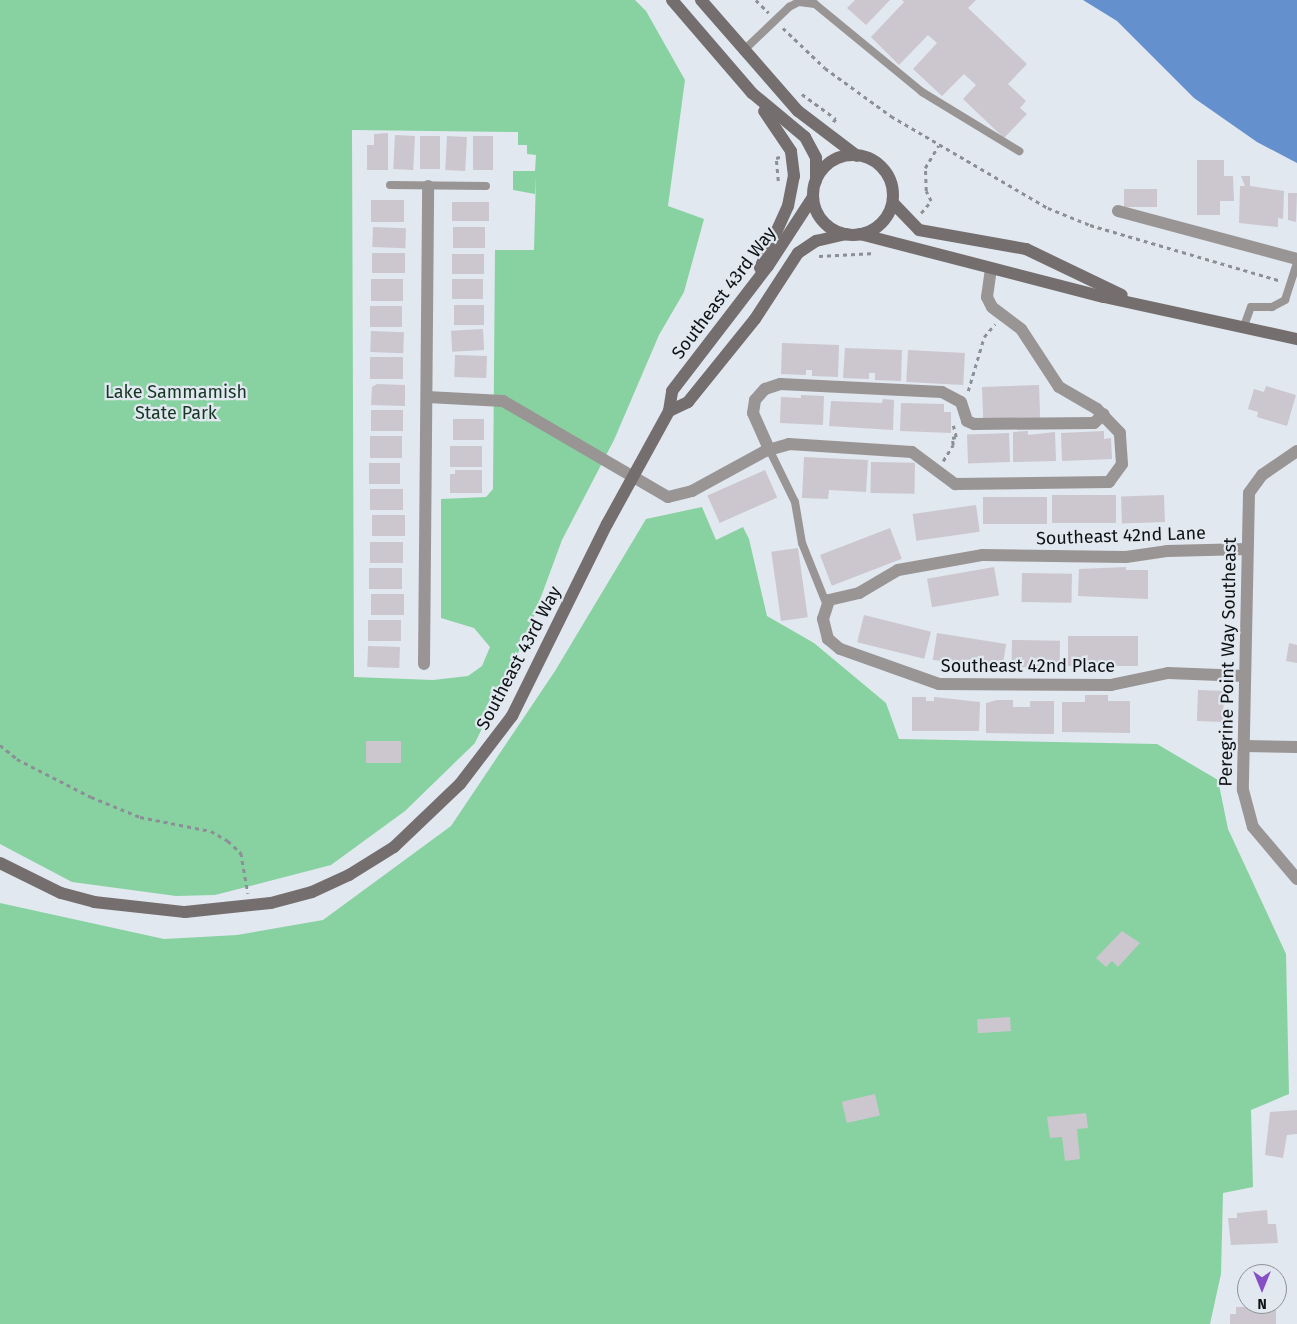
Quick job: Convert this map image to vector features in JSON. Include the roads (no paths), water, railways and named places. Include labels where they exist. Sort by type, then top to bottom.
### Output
[{"type":"main road","points":[[672,0],[752,93],[791,151],[794,176],[788,206],[752,286]]},
{"type":"main road","points":[[701,0],[743,51],[812,124],[858,156],[870,159],[885,172],[893,189],[893,202],[882,223],[860,234]]},
{"type":"main road","points":[[752,93],[805,137],[816,158],[813,197],[824,221],[846,234],[860,234],[991,269],[1297,338]]},
{"type":"main road","points":[[815,183],[827,165],[858,156]]},
{"type":"main road","name":"Southeast 43rd Way","points":[[0,863],[61,893],[115,907],[185,912],[249,906],[312,892],[372,862],[427,820],[460,784],[512,716],[631,478],[669,411],[672,391],[752,286],[813,197]]},
{"type":"main road","points":[[893,202],[919,230],[1026,249],[1141,303]]},
{"type":"main road","name":"Southeast 43rd Way","points":[[669,411],[688,402],[755,319],[798,253],[816,241],[846,234]]},
{"type":"street","points":[[424,664],[428,186]]},
{"type":"street","points":[[1118,211],[1297,259]]},
{"type":"street","points":[[427,397],[502,401],[631,478],[662,495],[674,498],[769,449],[789,444],[912,452],[955,484],[1109,482],[1120,472],[1124,448],[1120,433],[1104,414],[1059,387],[1021,329],[992,307],[987,297],[991,269]]},
{"type":"street","points":[[769,449],[753,413],[755,400],[764,389],[780,384],[942,392],[961,402],[967,421],[974,424],[1094,423],[1104,414]]},
{"type":"street","name":"Peregrine Point Way Southeast","points":[[1297,451],[1268,469],[1252,489],[1247,549],[1244,746],[1246,814],[1266,845],[1297,879]]},
{"type":"street","name":"Southeast 42nd Lane","points":[[826,602],[859,593],[898,570],[982,555],[1126,557],[1167,551],[1247,549]]},
{"type":"street","name":"Southeast 42nd Place","points":[[826,602],[824,630],[840,650],[939,684],[1111,685],[1168,673],[1245,676]]},
{"type":"street","points":[[1244,746],[1297,747]]},
{"type":"lane","points":[[743,51],[775,20],[800,2],[814,4],[922,92],[1019,151]]},
{"type":"lane","points":[[390,185],[486,186]]},
{"type":"lane","points":[[1244,326],[1250,307],[1279,306],[1292,284],[1297,264]]},
{"type":"lane","points":[[769,449],[795,502],[802,543],[826,602]]},
{"type":"water","points":[[1083,0],[1297,0],[1297,163],[1257,142],[1194,98],[1117,21]]},
{"type":"park label","name":"Lake Sammamish State Park","points":[[176,403]]}]
